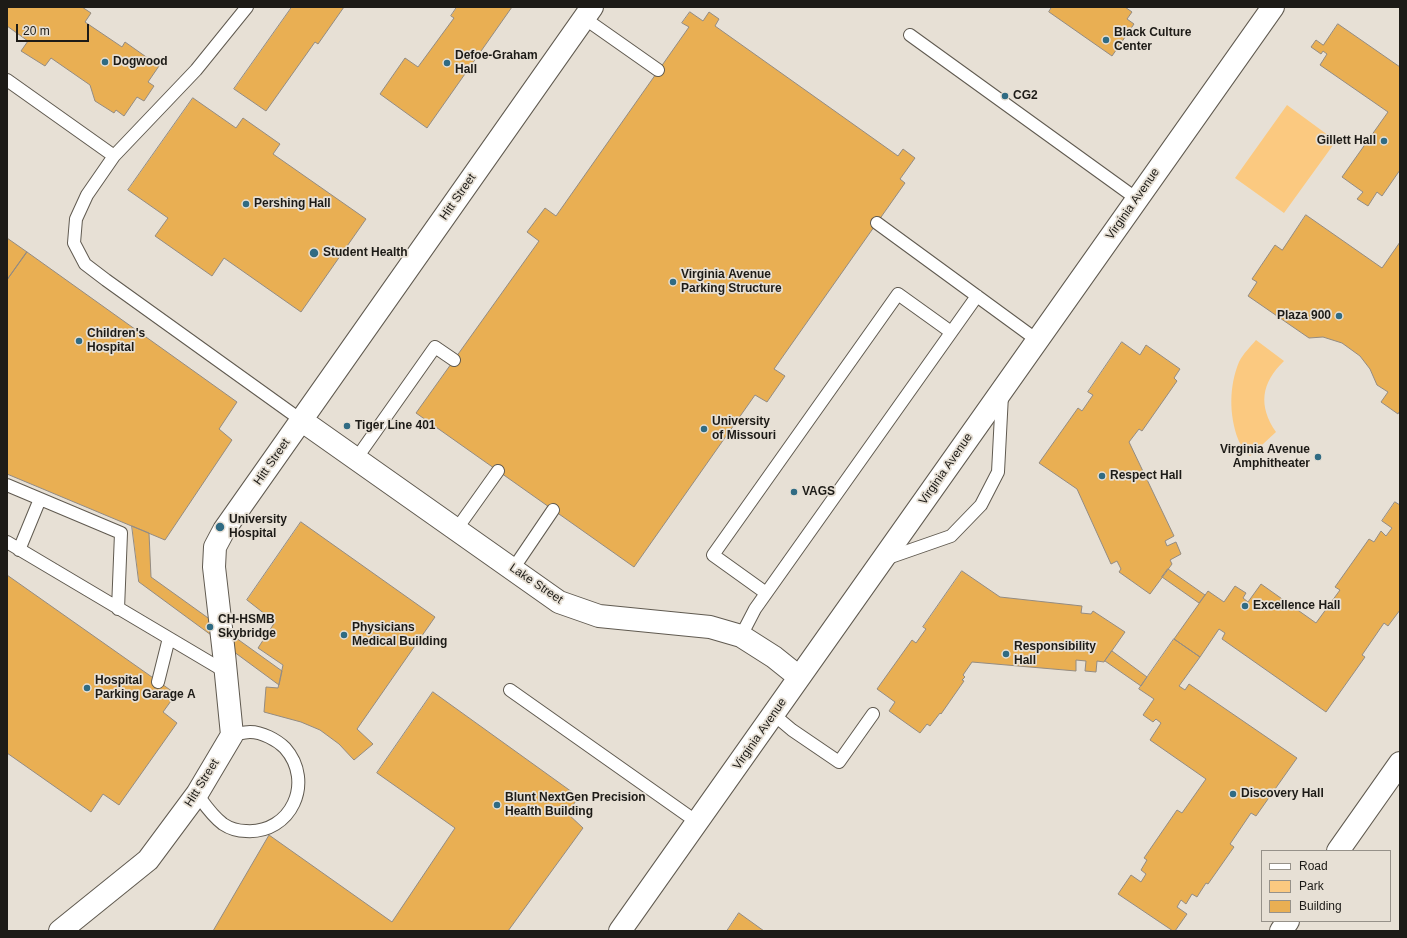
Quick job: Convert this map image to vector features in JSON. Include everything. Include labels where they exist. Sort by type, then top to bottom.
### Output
[{"type":"street","name":"Virginia Avenue","points":[[620,931],[1273,7]]},
{"type":"street","name":"Hitt Street","points":[[60,931],[148,860],[197,794],[232,735],[214,567],[215,547],[224,530],[588,12]]},
{"type":"street","name":"Lake Street","points":[[301,420],[559,602],[599,616],[710,627],[741,636],[774,657],[799,677]]},
{"type":"street","points":[[1339,850],[1400,763]]},
{"type":"street","points":[[1281,931],[1287,922]]},
{"type":"lane","points":[[247,7],[196,70],[114,156],[87,195],[76,219],[74,243],[85,264],[301,420]]},
{"type":"lane","points":[[588,12],[658,70]]},
{"type":"lane","points":[[910,35],[1137,199]]},
{"type":"lane","points":[[7,80],[114,156]]},
{"type":"lane","points":[[877,223],[1037,340]]},
{"type":"lane","points":[[766,593],[713,555],[898,294],[951,332]]},
{"type":"lane","points":[[741,636],[755,609],[766,593],[977,296]]},
{"type":"lane","points":[[356,459],[435,346],[454,360]]},
{"type":"lane","points":[[882,560],[951,536],[981,505],[998,472],[1002,389]]},
{"type":"lane","points":[[456,530],[498,471]]},
{"type":"lane","points":[[7,485],[122,533],[118,609]]},
{"type":"lane","points":[[19,550],[40,499]]},
{"type":"lane","points":[[513,569],[553,510]]},
{"type":"lane","points":[[7,542],[226,672]]},
{"type":"lane","points":[[158,682],[169,638]]},
{"type":"lane","points":[[510,690],[697,822]]},
{"type":"lane","points":[[773,714],[792,730],[839,762],[874,714]]},
{"type":"lane","points":[[197,794],[212,814],[224,824],[239,831],[255,832],[271,827],[285,817],[294,804],[299,787],[298,771],[291,755],[280,743],[265,735],[251,732],[232,735]]},
{"type":"green space","points":[[1287,105],[1336,141],[1284,213],[1235,178]]},
{"type":"green space","points":[[1256,340],[1284,361],[1276,369],[1267,386],[1265,395],[1266,413],[1276,432],[1250,456],[1238,439],[1233,420],[1231,400],[1233,381],[1239,362]]},
{"type":"building","name":"Dogwood","points":[[7,7],[82,7],[91,13],[85,22],[122,47],[125,42],[159,66],[148,82],[154,86],[144,101],[137,97],[124,116],[116,110],[114,113],[95,101],[90,85],[51,58],[45,66],[21,51],[28,41],[7,26]]},
{"type":"building","points":[[292,7],[344,7],[318,44],[315,42],[266,111],[234,89]]},
{"type":"building","name":"Defoe-Graham Hall","points":[[457,7],[512,7],[427,128],[380,94],[405,58],[418,67],[454,18],[451,16]]},
{"type":"building","name":"Black Culture Center","points":[[1052,7],[1125,7],[1132,12],[1127,19],[1134,24],[1112,56],[1049,12]]},
{"type":"building","name":"Virginia Avenue Parking Structure","points":[[690,12],[703,21],[709,12],[719,19],[715,26],[898,156],[903,149],[915,158],[900,179],[905,183],[774,369],[785,376],[767,402],[755,395],[634,567],[416,413],[539,241],[527,232],[545,208],[556,216],[689,27],[682,23]]},
{"type":"building","name":"Gillett Hall","points":[[1338,24],[1400,67],[1400,170],[1382,196],[1377,192],[1368,206],[1357,199],[1363,192],[1342,177],[1388,112],[1320,65],[1327,54],[1323,51],[1321,54],[1311,47],[1316,40],[1323,45]]},
{"type":"building","name":"Pershing Hall","points":[[193,98],[236,128],[243,118],[280,144],[273,154],[366,219],[301,312],[224,258],[212,276],[155,236],[168,218],[128,190]]},
{"type":"building","name":"Plaza 900","points":[[1306,215],[1382,268],[1400,242],[1400,412],[1398,414],[1381,402],[1388,392],[1377,385],[1370,369],[1360,356],[1342,343],[1323,337],[1309,338],[1248,296],[1257,282],[1252,279],[1275,245],[1282,250]]},
{"type":"building","points":[[7,238],[27,252],[7,280]]},
{"type":"building","name":"Children's Hospital","points":[[27,252],[237,402],[219,429],[232,440],[165,540],[7,474],[7,280]]},
{"type":"building","name":"Respect Hall","points":[[1122,342],[1140,355],[1146,345],[1180,369],[1174,378],[1177,381],[1142,431],[1139,429],[1129,442],[1174,536],[1165,541],[1167,546],[1176,542],[1181,554],[1170,560],[1172,564],[1150,594],[1119,572],[1121,569],[1117,561],[1111,564],[1077,489],[1039,463],[1078,408],[1082,411],[1093,395],[1088,392]]},
{"type":"building","name":"Excellence Hall","points":[[1395,502],[1400,505],[1400,610],[1388,626],[1384,623],[1362,655],[1365,657],[1326,712],[1222,639],[1225,633],[1219,629],[1200,657],[1174,639],[1208,591],[1224,602],[1235,586],[1246,593],[1243,598],[1248,602],[1261,584],[1316,623],[1340,590],[1335,587],[1369,539],[1374,542],[1381,531],[1386,536],[1392,528],[1382,521]]},
{"type":"building","name":"Physicians Medical Building","points":[[301,522],[435,617],[357,729],[373,744],[354,760],[339,744],[320,730],[301,722],[264,712],[266,687],[278,688],[283,665],[258,648],[275,622],[247,600]]},
{"type":"building","name":"CH-HSMB Skybridge","points":[[132,526],[149,533],[151,577],[282,671],[279,685],[139,582]]},
{"type":"building","points":[[1168,569],[1205,595],[1199,603],[1162,577]]},
{"type":"building","name":"Responsibility Hall","points":[[962,571],[1000,597],[1082,606],[1081,613],[1091,614],[1093,611],[1125,632],[1104,662],[1097,661],[1096,672],[1085,671],[1086,661],[1076,660],[1076,671],[972,662],[963,675],[965,677],[962,680],[964,681],[941,714],[940,713],[930,726],[927,724],[920,733],[889,711],[895,702],[877,689],[912,640],[916,643],[926,629],[923,627]]},
{"type":"building","name":"Hospital Parking Garage A","points":[[7,575],[176,694],[163,712],[177,723],[119,805],[103,794],[91,812],[7,753]]},
{"type":"building","name":"Discovery Hall","points":[[1174,639],[1200,657],[1179,686],[1185,690],[1189,684],[1297,758],[1256,816],[1251,813],[1230,844],[1234,847],[1208,884],[1206,883],[1197,897],[1192,894],[1186,904],[1181,900],[1177,907],[1187,914],[1175,931],[1173,931],[1118,894],[1131,875],[1141,882],[1146,874],[1141,870],[1147,860],[1144,858],[1177,810],[1182,813],[1206,779],[1150,740],[1161,723],[1156,719],[1153,722],[1143,715],[1154,699],[1139,689]]},
{"type":"building","points":[[1112,651],[1147,677],[1141,686],[1105,661]]},
{"type":"building","name":"Blunt NextGen Precision Health Building","points":[[433,692],[579,797],[567,813],[583,828],[508,931],[213,931],[269,835],[392,922],[455,828],[377,773]]},
{"type":"building","points":[[739,913],[764,931],[727,931]]},
{"type":"place","name":"Black Culture Center","points":[[1106,40]]},
{"type":"place","name":"Dogwood","points":[[105,62]]},
{"type":"place","name":"Defoe-Graham Hall","points":[[447,63]]},
{"type":"place","name":"CG2","points":[[1005,96]]},
{"type":"place","name":"Gillett Hall","points":[[1384,141]]},
{"type":"place","name":"Pershing Hall","points":[[246,204]]},
{"type":"place","name":"Student Health","points":[[314,253]]},
{"type":"place","name":"Virginia Avenue Parking Structure","points":[[673,282]]},
{"type":"place","name":"Plaza 900","points":[[1339,316]]},
{"type":"place","name":"Children's Hospital","points":[[79,341]]},
{"type":"place","name":"Tiger Line 401","points":[[347,426]]},
{"type":"place","name":"University of Missouri","points":[[704,429]]},
{"type":"place","name":"Virginia Avenue Amphitheater","points":[[1318,457]]},
{"type":"place","name":"Respect Hall","points":[[1102,476]]},
{"type":"place","name":"VAGS","points":[[794,492]]},
{"type":"place","name":"University Hospital","points":[[220,527]]},
{"type":"place","name":"Excellence Hall","points":[[1245,606]]},
{"type":"place","name":"CH-HSMB Skybridge","points":[[210,627]]},
{"type":"place","name":"Physicians Medical Building","points":[[344,635]]},
{"type":"place","name":"Responsibility Hall","points":[[1006,654]]},
{"type":"place","name":"Hospital Parking Garage A","points":[[87,688]]},
{"type":"place","name":"Discovery Hall","points":[[1233,794]]},
{"type":"place","name":"Blunt NextGen Precision Health Building","points":[[497,805]]}]
